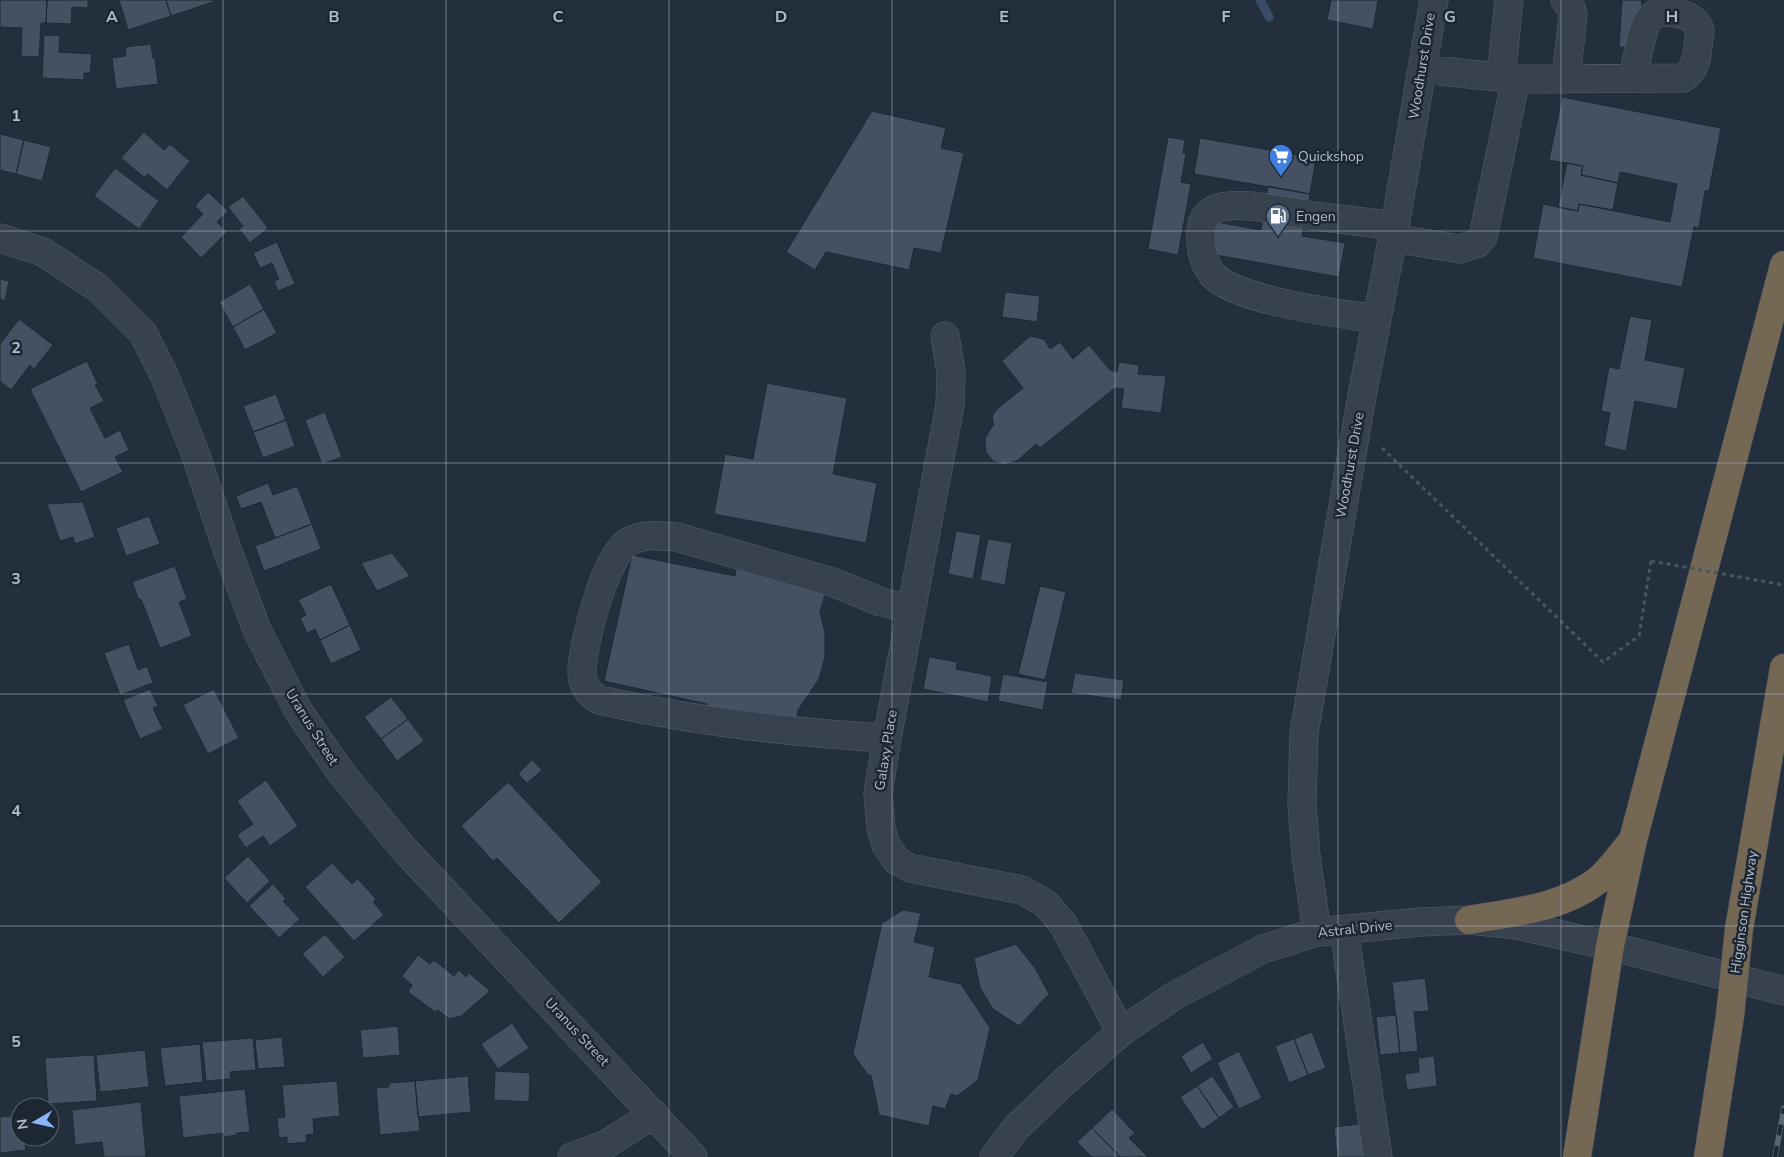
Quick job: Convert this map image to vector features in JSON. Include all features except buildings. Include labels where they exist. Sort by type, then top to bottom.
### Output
[{"type":"highway","points":[[1577,1157],[1610,946],[1633,840],[1784,265]]},
{"type":"highway","name":"Higginson Highway","points":[[1708,1157],[1730,1016],[1739,929],[1784,668]]},
{"type":"highway","points":[[1469,920],[1548,906],[1570,898],[1599,880],[1633,840]]},
{"type":"street","name":"Woodhurst Drive","points":[[1317,932],[1306,856],[1302,804],[1304,733],[1318,645],[1376,319],[1394,232],[1434,0]]},
{"type":"street","points":[[1376,319],[1282,302],[1246,294],[1229,287],[1213,275],[1207,266],[1200,246],[1201,223],[1210,212],[1219,208],[1254,206],[1394,232],[1460,248],[1478,243],[1483,237],[1508,78],[1509,0]]},
{"type":"street","points":[[1566,0],[1573,15],[1566,78]]},
{"type":"street","points":[[1423,69],[1508,78],[1634,78]]},
{"type":"street","name":"Uranus Street","points":[[0,238],[42,252],[98,288],[143,333],[165,377],[190,441],[257,630],[299,712],[342,774],[404,849],[693,1157]]},
{"type":"street","name":"Galaxy Place","points":[[945,336],[950,372],[950,405],[878,793],[886,845],[896,860],[910,868],[1022,890],[1045,903],[1063,924],[1121,1032]]},
{"type":"street","points":[[887,738],[793,732],[599,700],[592,695],[585,685],[582,673],[588,634],[605,576],[619,551],[627,542],[652,535],[677,537],[835,583],[881,602],[911,609]]},
{"type":"street","name":"Astral Drive","points":[[994,1157],[1016,1128],[1064,1082],[1121,1032],[1174,996],[1263,949],[1317,932],[1420,922],[1469,920],[1517,925],[1610,946],[1784,991]]},
{"type":"street","points":[[1344,930],[1378,1157]]},
{"type":"street","points":[[572,1157],[605,1145],[654,1114]]},
{"type":"path","points":[[1380,442],[1384,451],[1603,662],[1639,636],[1651,562],[1784,585]]},
{"type":"waterway","points":[[1260,0],[1269,17]]},
{"type":"railway","points":[[1775,1157],[1784,1108]]},
{"type":"place","name":"Quickshop","points":[[1281,177]]},
{"type":"place","name":"Engen","points":[[1278,237]]}]
